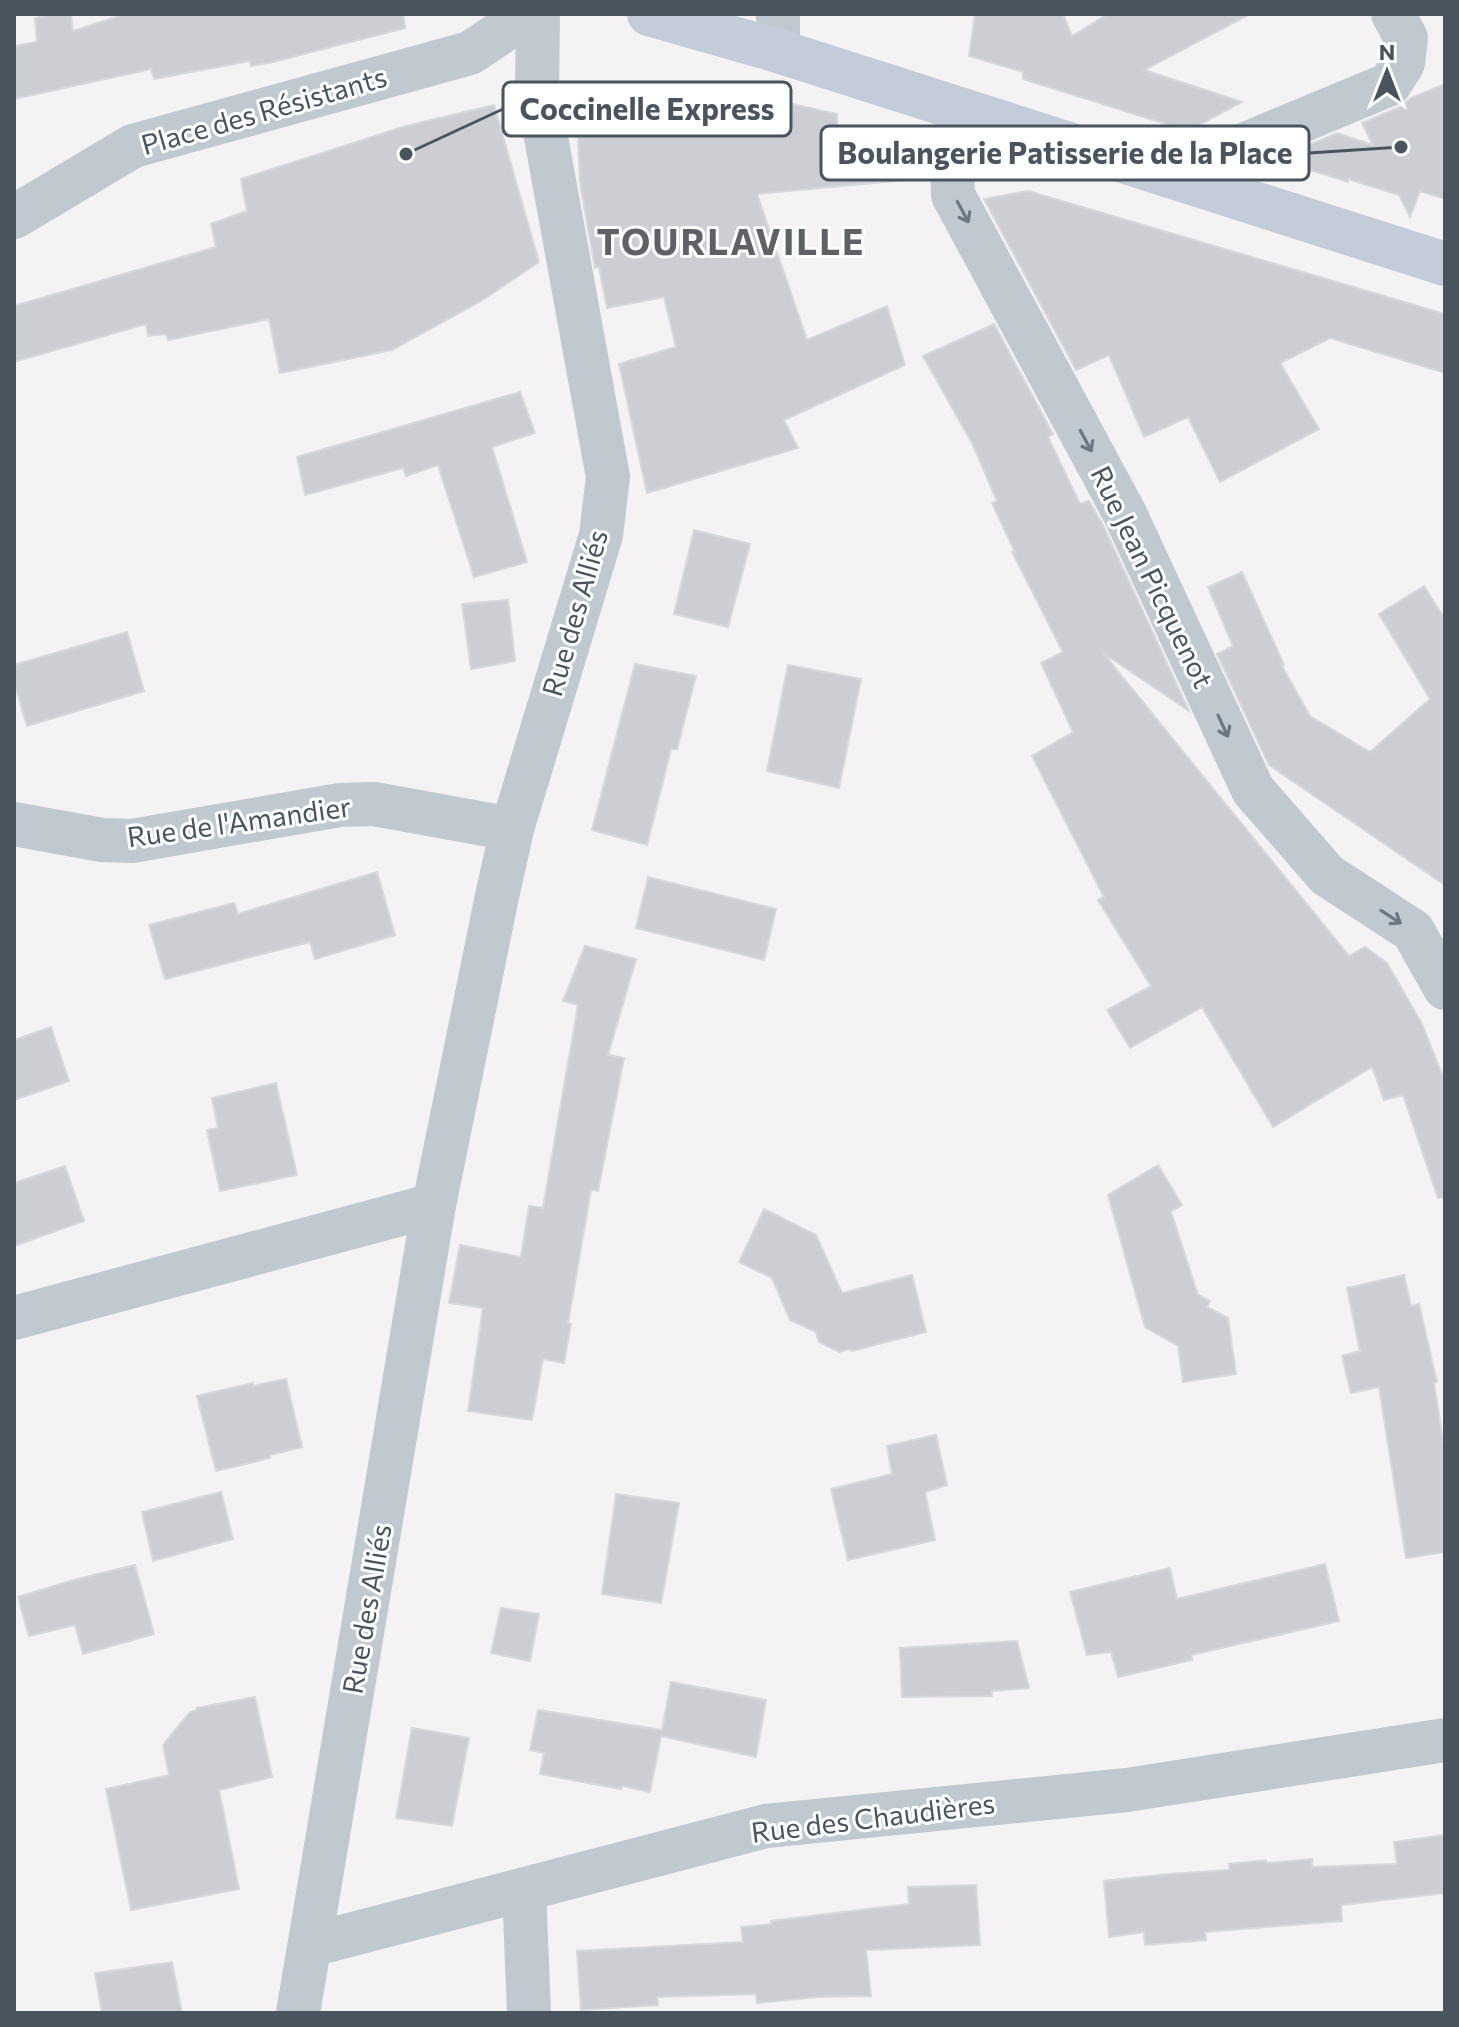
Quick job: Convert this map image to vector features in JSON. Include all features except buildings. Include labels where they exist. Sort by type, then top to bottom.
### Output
[{"type":"main road","points":[[649,14],[778,32],[968,112],[1445,264]]},
{"type":"street","name":"Place des Résistants","points":[[14,217],[133,146],[470,53],[500,33],[515,14]]},
{"type":"street","name":"Rue des Alliés","points":[[298,2013],[434,1205],[512,829],[601,535],[608,477],[537,88],[538,14]]},
{"type":"street","points":[[1169,176],[1390,84],[1403,63],[1406,38],[1393,14]]},
{"type":"street","name":"Rue Jean Picquenot","points":[[968,112],[952,153],[953,195],[1125,514],[1253,790],[1327,875],[1413,931],[1445,988]]},
{"type":"street","name":"Rue de l'Amandier","points":[[14,824],[102,840],[132,841],[340,805],[374,804],[512,829]]},
{"type":"street","points":[[14,1318],[434,1205]]},
{"type":"street","name":"Rue des Chaudières","points":[[311,1945],[766,1826],[1127,1790],[1445,1740]]},
{"type":"street","points":[[524,1889],[529,2013]]},
{"type":"place","name":"Boulangerie Patisserie de la Place","points":[[1401,147]]},
{"type":"place","name":"Coccinelle Express","points":[[406,154]]},
{"type":"district","name":"TOURLAVILLE","points":[[731,242]]}]
